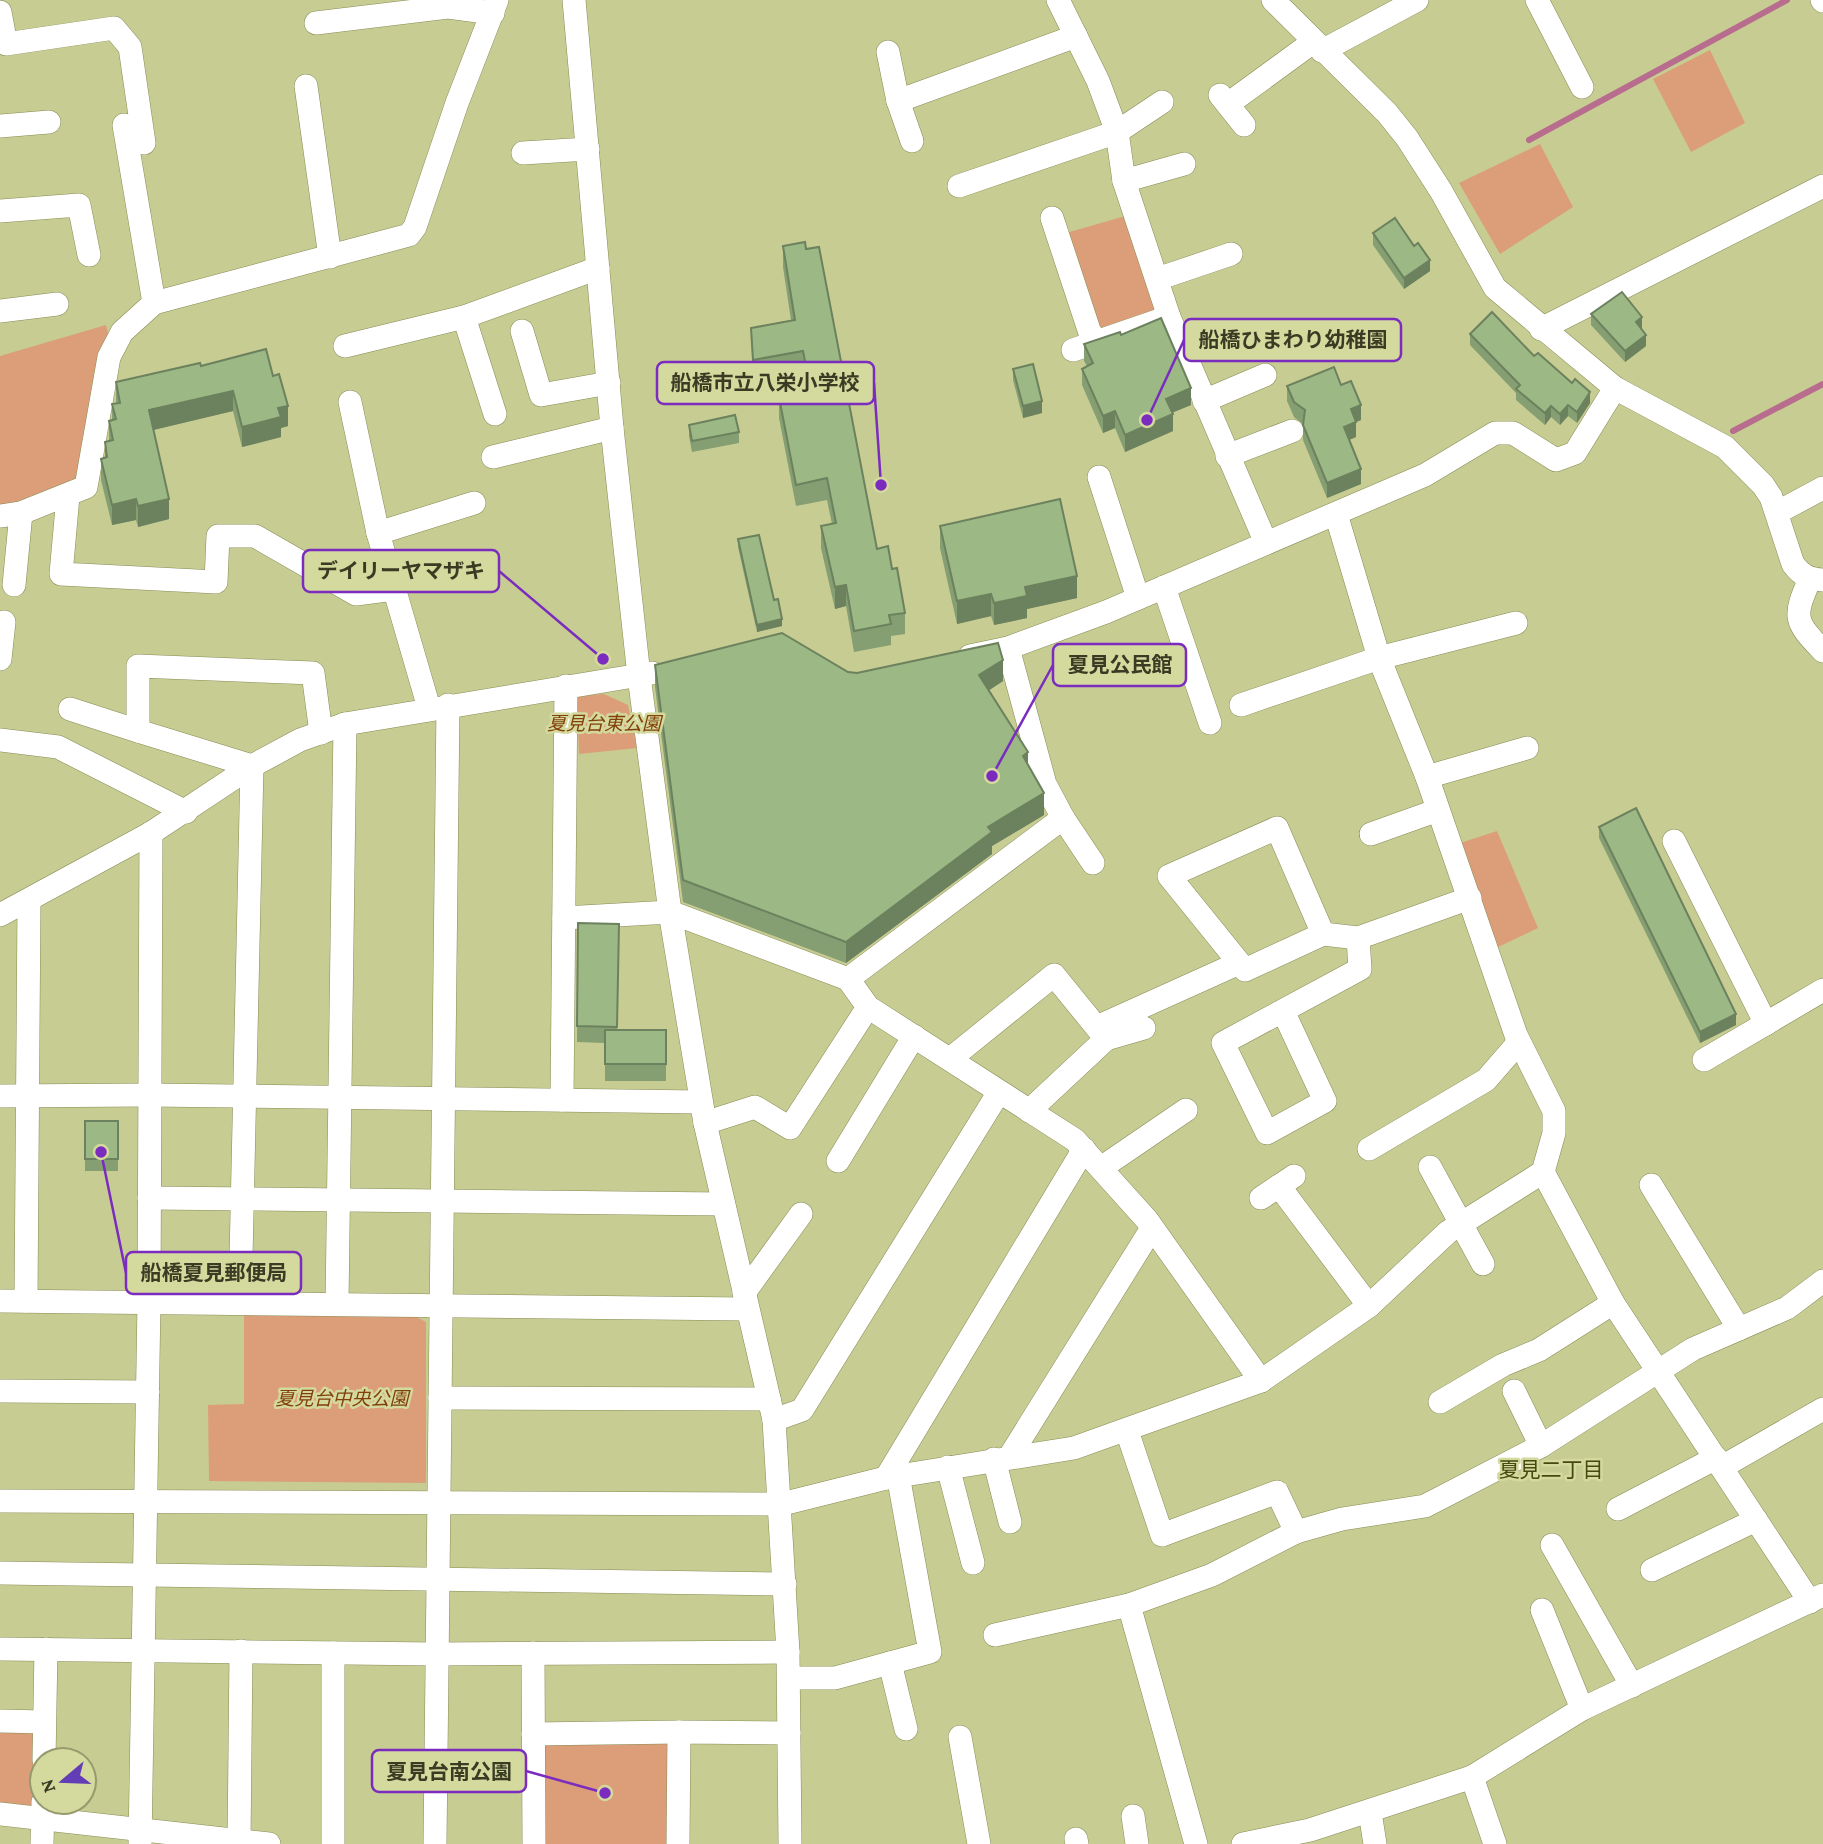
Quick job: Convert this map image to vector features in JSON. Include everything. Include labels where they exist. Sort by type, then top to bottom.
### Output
[{"type":"street","points":[[574,0],[612,428],[639,676],[670,912],[703,1112],[772,1410],[782,1504],[789,1678],[790,1844]]},
{"type":"street","points":[[1058,0],[1098,81],[1117,132],[1124,181],[1169,317],[1266,543]]},
{"type":"street","points":[[1273,0],[1387,113],[1407,138],[1441,191],[1495,288],[1541,330],[1615,388],[1725,447],[1763,485],[1778,512],[1793,564],[1817,580],[1797,611],[1803,630],[1823,651]]},
{"type":"street","points":[[1244,125],[1223,99],[1317,46],[1417,0]]},
{"type":"street","points":[[1537,0],[1582,87]]},
{"type":"street","points":[[14,585],[10,514],[68,496],[86,487],[109,357],[115,343],[154,303],[410,235],[415,227],[457,103],[495,6],[448,7],[316,23]]},
{"type":"street","points":[[0,12],[6,44],[114,28],[130,47],[144,143]]},
{"type":"street","points":[[898,101],[1076,36]]},
{"type":"street","points":[[888,52],[898,101],[912,141]]},
{"type":"street","points":[[306,86],[330,257]]},
{"type":"street","points":[[958,186],[1117,132],[1163,102]]},
{"type":"street","points":[[0,127],[49,122]]},
{"type":"street","points":[[124,125],[154,303]]},
{"type":"street","points":[[523,153],[588,149]]},
{"type":"street","points":[[1124,181],[1184,164]]},
{"type":"street","points":[[1541,330],[1823,186]]},
{"type":"street","points":[[0,211],[79,205],[89,256]]},
{"type":"street","points":[[1052,218],[1090,333],[1098,341]]},
{"type":"street","points":[[1157,279],[1231,254]]},
{"type":"street","points":[[345,346],[464,317],[598,268]]},
{"type":"street","points":[[0,311],[57,304]]},
{"type":"street","points":[[464,317],[495,414]]},
{"type":"street","points":[[1073,350],[1169,317]]},
{"type":"street","points":[[522,331],[541,394],[608,383]]},
{"type":"street","points":[[1204,401],[1265,375]]},
{"type":"street","points":[[942,662],[1007,648],[1138,598],[1425,475],[1495,433],[1513,433],[1556,460],[1565,459],[1575,453],[1615,388]]},
{"type":"street","points":[[350,402],[378,533],[394,589],[438,707],[445,1098],[439,1306],[435,1844]]},
{"type":"street","points":[[493,457],[612,428]]},
{"type":"street","points":[[1227,456],[1292,431]]},
{"type":"street","points":[[1099,477],[1138,598]]},
{"type":"street","points":[[1778,512],[1823,488]]},
{"type":"street","points":[[68,496],[61,574],[216,582],[218,536],[255,536],[356,594],[394,589]]},
{"type":"street","points":[[378,533],[474,503]]},
{"type":"street","points":[[0,1490],[439,1499],[762,1491],[782,1504],[892,1476],[1074,1448],[1127,1431],[1261,1381],[1368,1306],[1448,1232],[1543,1172],[1555,1133],[1554,1111],[1519,1042],[1427,777],[1379,658],[1336,514]]},
{"type":"street","points":[[1164,587],[1210,723]]},
{"type":"street","points":[[0,659],[4,622]]},
{"type":"street","points":[[1241,705],[1379,658],[1516,623]]},
{"type":"street","points":[[1007,648],[1045,784],[1063,818],[1093,863]]},
{"type":"street","points":[[138,731],[138,666],[313,673],[321,733]]},
{"type":"street","points":[[0,915],[29,902],[151,833],[252,766],[345,723],[639,676],[678,666]]},
{"type":"street","points":[[562,1100],[566,686]]},
{"type":"street","points":[[70,709],[252,766]]},
{"type":"street","points":[[337,1304],[345,723]]},
{"type":"street","points":[[0,740],[58,747],[186,812]]},
{"type":"street","points":[[1427,777],[1527,748]]},
{"type":"street","points":[[240,1303],[252,766]]},
{"type":"street","points":[[1371,834],[1438,810]]},
{"type":"street","points":[[848,979],[1063,818]]},
{"type":"street","points":[[1323,934],[1278,828],[1170,876],[1245,970],[1323,934],[1358,938],[1470,898]]},
{"type":"street","points":[[140,1837],[147,1495],[151,833]]},
{"type":"street","points":[[1674,841],[1766,1024]]},
{"type":"street","points":[[26,1301],[29,902]]},
{"type":"street","points":[[564,918],[670,912],[848,979],[868,1007],[999,1091],[1083,1149],[1152,1228],[1261,1381]]},
{"type":"street","points":[[1283,1011],[1325,1101],[1268,1133],[1223,1043],[1283,1011],[1360,970],[1358,938]]},
{"type":"street","points":[[1029,1111],[1101,1033],[1239,963]]},
{"type":"street","points":[[950,1059],[1054,975],[1101,1033]]},
{"type":"street","points":[[1704,1060],[1823,990]]},
{"type":"street","points":[[0,1096],[562,1100],[703,1112],[755,1107],[790,1128],[868,1007]]},
{"type":"street","points":[[1101,1033],[1144,1028]]},
{"type":"street","points":[[838,1161],[914,1036]]},
{"type":"street","points":[[1369,1149],[1486,1080],[1519,1042]]},
{"type":"street","points":[[440,1398],[802,1410],[999,1091]]},
{"type":"street","points":[[1101,1168],[1186,1110]]},
{"type":"street","points":[[789,1678],[835,1678],[930,1652],[892,1476],[1083,1149]]},
{"type":"street","points":[[1430,1167],[1483,1264]]},
{"type":"street","points":[[1243,1844],[1311,1837],[1370,1812],[1472,1777],[1582,1709],[1816,1598],[1756,1520],[1613,1303],[1543,1172]]},
{"type":"street","points":[[1651,1185],[1739,1329]]},
{"type":"street","points":[[1278,1187],[1368,1306]]},
{"type":"street","points":[[149,1198],[723,1204]]},
{"type":"street","points":[[745,1301],[800,1214]]},
{"type":"street","points":[[1010,1522],[1002,1458],[1152,1228]]},
{"type":"street","points":[[995,1635],[1129,1605],[1212,1575],[1296,1532],[1342,1519],[1424,1506],[1541,1446],[1693,1349],[1787,1308],[1823,1281]]},
{"type":"street","points":[[0,1301],[439,1306],[745,1301]]},
{"type":"street","points":[[1440,1402],[1503,1365],[1539,1350],[1613,1303]]},
{"type":"street","points":[[0,1391],[148,1392]]},
{"type":"street","points":[[1514,1391],[1541,1446]]},
{"type":"street","points":[[1618,1509],[1719,1463],[1823,1409]]},
{"type":"street","points":[[1127,1431],[1162,1535],[1277,1492],[1296,1532]]},
{"type":"street","points":[[948,1467],[973,1563]]},
{"type":"street","points":[[0,1501],[147,1495]]},
{"type":"street","points":[[1652,1570],[1756,1520]]},
{"type":"street","points":[[1552,1545],[1632,1686]]},
{"type":"street","points":[[0,1573],[785,1584]]},
{"type":"street","points":[[1129,1605],[1196,1844]]},
{"type":"street","points":[[1542,1610],[1582,1709]]},
{"type":"street","points":[[0,1649],[438,1654],[788,1652]]},
{"type":"street","points":[[44,1746],[46,1649]]},
{"type":"street","points":[[239,1842],[241,1651]]},
{"type":"street","points":[[333,1653],[333,1844]]},
{"type":"street","points":[[533,1653],[534,1844]]},
{"type":"street","points":[[890,1663],[906,1729]]},
{"type":"street","points":[[0,1721],[44,1722]]},
{"type":"street","points":[[678,1844],[679,1732]]},
{"type":"street","points":[[533,1734],[789,1733]]},
{"type":"street","points":[[960,1737],[979,1844]]},
{"type":"street","points":[[1472,1777],[1495,1844]]},
{"type":"street","points":[[0,1814],[28,1811]]},
{"type":"street","points":[[1370,1812],[1375,1844]]},
{"type":"street","points":[[42,1844],[43,1816]]},
{"type":"street","points":[[65,1816],[140,1837],[269,1844]]},
{"type":"street","points":[[1133,1816],[1137,1844]]},
{"type":"green space","points":[[1710,50],[1745,123],[1691,152],[1653,79]]},
{"type":"green space","points":[[1540,144],[1573,207],[1500,254],[1459,183]]},
{"type":"green space","points":[[1129,215],[1157,308],[1151,317],[1104,333],[1093,324],[1066,233]]},
{"type":"green space","points":[[106,325],[110,342],[82,484],[0,506],[0,356]]},
{"type":"green space","name":"夏見台東公園","points":[[604,694],[628,705],[637,748],[579,754],[577,696]]},
{"type":"green space","points":[[1497,831],[1538,928],[1496,948],[1460,843]]},
{"type":"green space","name":"夏見台中央公園","points":[[407,1312],[426,1322],[426,1483],[209,1481],[208,1405],[244,1404],[244,1315]]},
{"type":"green space","points":[[0,1728],[37,1729],[37,1746],[28,1746],[28,1808],[0,1806]]},
{"type":"green space","points":[[668,1739],[668,1844],[541,1844],[541,1743]]},
{"type":"building","points":[[1395,218],[1414,246],[1418,243],[1430,260],[1404,278],[1373,233]]},
{"type":"building","points":[[805,242],[806,249],[819,247],[877,549],[888,546],[892,569],[897,568],[905,613],[889,615],[891,624],[854,631],[846,585],[835,587],[821,526],[836,523],[827,478],[796,485],[779,397],[811,391],[803,351],[753,360],[751,328],[795,320],[783,246]]},
{"type":"building","points":[[1622,292],[1642,317],[1636,322],[1646,335],[1625,351],[1591,314]]},
{"type":"building","points":[[1492,312],[1534,356],[1538,353],[1572,383],[1575,379],[1590,392],[1577,412],[1568,405],[1560,414],[1551,406],[1545,413],[1516,389],[1520,385],[1470,334]]},
{"type":"building","points":[[1161,318],[1191,388],[1166,399],[1173,414],[1125,435],[1115,411],[1103,416],[1082,369],[1093,363],[1084,344],[1120,332],[1121,335]]},
{"type":"building","points":[[266,349],[273,376],[279,374],[288,406],[278,408],[281,417],[242,427],[233,391],[149,410],[169,499],[138,506],[136,499],[112,505],[101,459],[107,457],[105,442],[113,440],[109,421],[116,419],[112,404],[120,403],[116,382],[200,363],[201,366]]},
{"type":"building","points":[[1033,364],[1042,401],[1023,406],[1013,369]]},
{"type":"building","points":[[1334,367],[1341,385],[1351,381],[1361,405],[1351,409],[1356,422],[1344,427],[1361,469],[1327,483],[1303,425],[1305,410],[1294,402],[1287,386]]},
{"type":"building","points":[[735,415],[739,432],[692,441],[689,425]]},
{"type":"building","points":[[1060,499],[1077,576],[1025,587],[1027,596],[994,603],[991,594],[957,601],[940,526]]},
{"type":"building","points":[[759,535],[774,600],[778,599],[782,619],[757,625],[738,539]]},
{"type":"building","points":[[782,633],[848,672],[857,673],[998,643],[1003,660],[979,675],[1028,752],[1023,756],[1044,793],[988,827],[992,832],[846,942],[683,880],[655,665]]},
{"type":"building","points":[[1636,808],[1736,1014],[1700,1032],[1599,827]]},
{"type":"building","points":[[578,923],[619,924],[617,1027],[577,1026]]},
{"type":"building","points":[[605,1030],[666,1030],[666,1064],[605,1064]]},
{"type":"building","points":[[85,1121],[118,1121],[118,1159],[85,1159]]},
{"type":"waterway","points":[[1529,140],[1787,0]]},
{"type":"waterway","points":[[1733,431],[1823,384]]},
{"type":"place","name":"船橋ひまわり幼稚園","points":[[1147,420]]},
{"type":"place","name":"船橋市立八栄小学校","points":[[881,485]]},
{"type":"place","name":"デイリーヤマザキ","points":[[603,659]]},
{"type":"place","name":"夏見公民館","points":[[992,776]]},
{"type":"place","name":"船橋夏見郵便局","points":[[101,1152]]},
{"type":"place","name":"夏見台南公園","points":[[605,1793]]},
{"type":"district","name":"夏見二丁目","points":[[1551,1470]]}]
